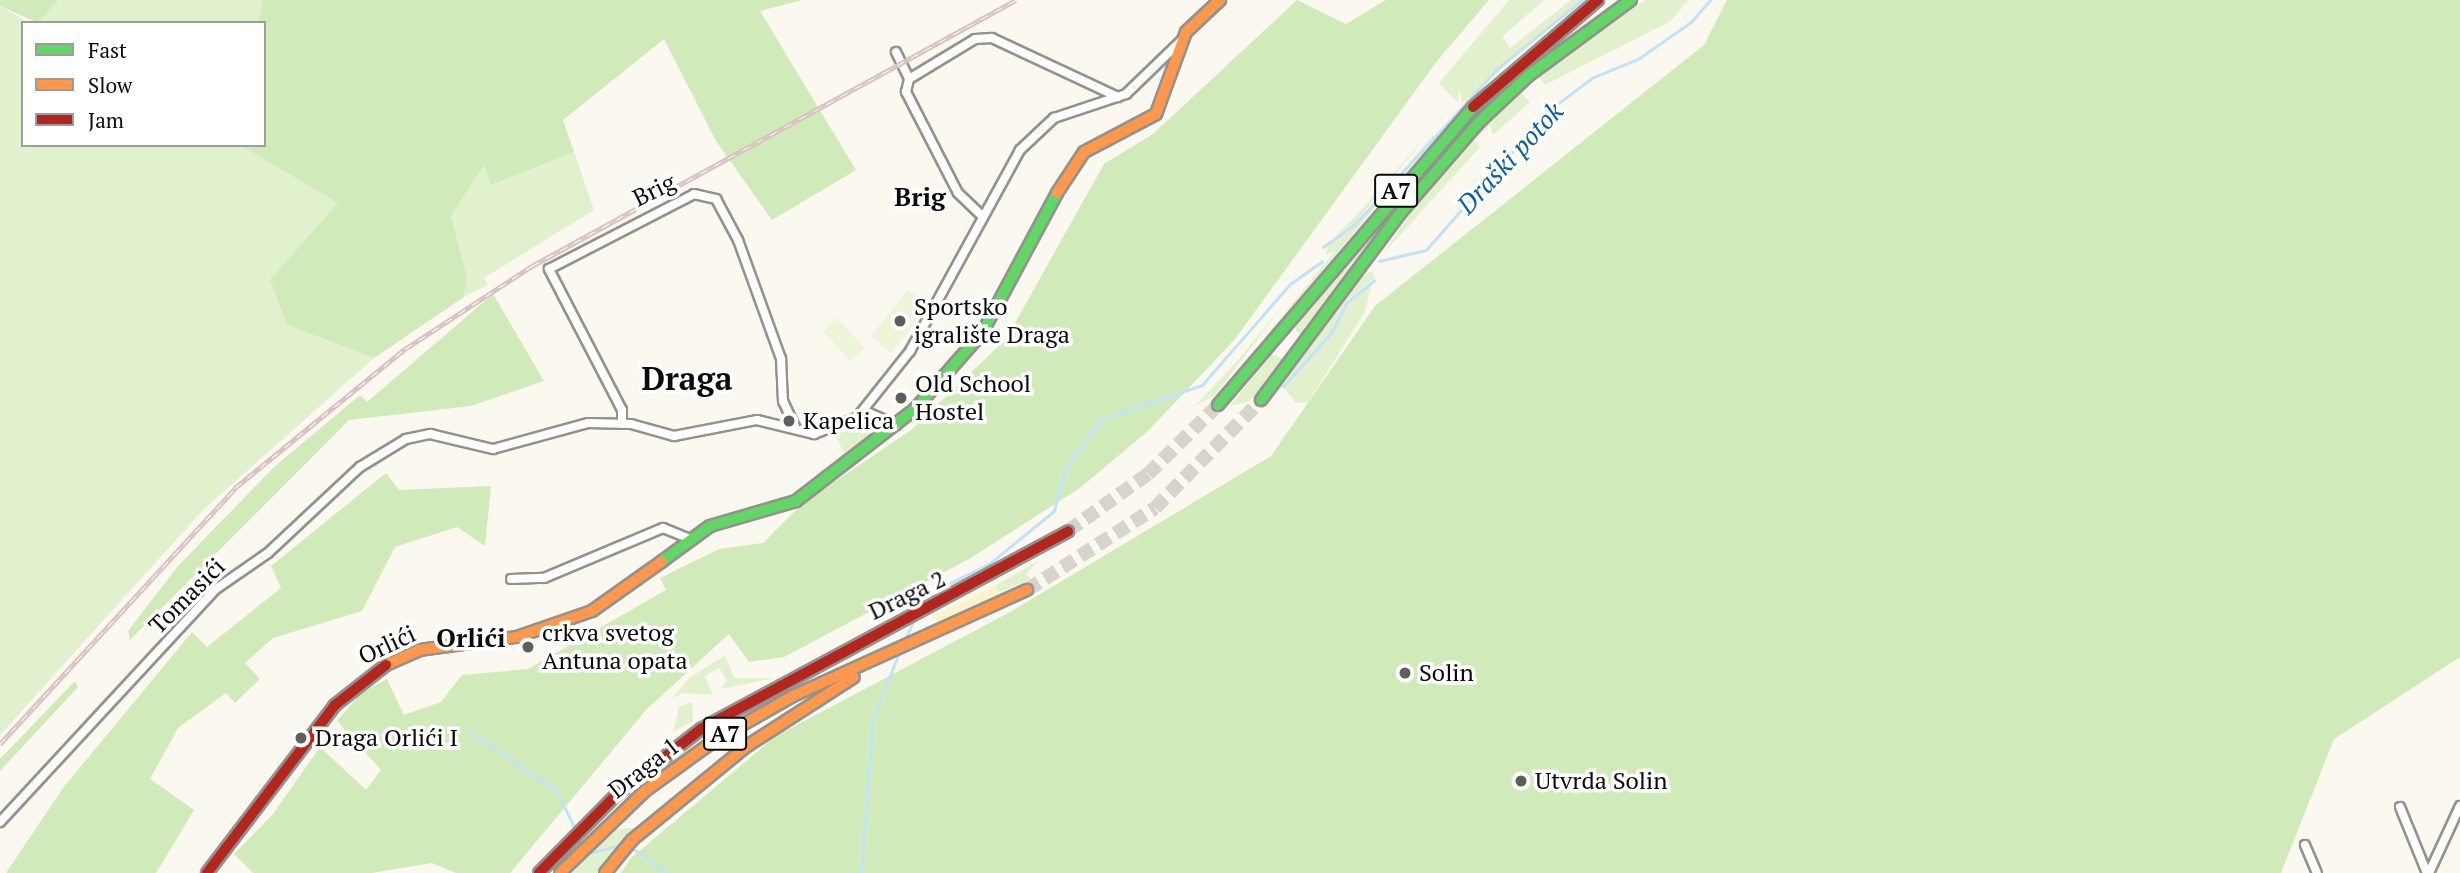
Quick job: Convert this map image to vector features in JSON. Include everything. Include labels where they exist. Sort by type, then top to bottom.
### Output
[{"type":"main road","points":[[896,425],[954,370],[982,333],[1045,211],[1091,144],[1160,108],[1182,39],[1220,0]]},
{"type":"main road","name":"A7","points":[[1218,405],[1444,135],[1502,78],[1598,0]]},
{"type":"main road","name":"A7","points":[[1261,400],[1402,211],[1479,122],[1528,76],[1631,0]]},
{"type":"main road","name":"Orlići","points":[[207,873],[360,680],[419,650],[506,639],[576,618],[619,595],[690,539],[726,520],[796,501],[896,425]]},
{"type":"main road","name":"Draga 2","points":[[676,741],[788,678],[1042,548],[1068,531]]},
{"type":"main road","name":"A7","points":[[920,644],[1027,590]]},
{"type":"main road","points":[[605,873],[632,839],[759,738],[824,693],[920,644]]},
{"type":"main road","name":"Draga 1","points":[[561,873],[645,791],[714,741],[793,696],[920,644]]},
{"type":"main road","points":[[529,873],[585,812],[676,741]]},
{"type":"main road","name":"Draga 1","points":[[540,873],[590,819],[676,741]]},
{"type":"street","points":[[909,79],[975,39],[992,38],[1118,97]]},
{"type":"street","points":[[859,415],[909,351],[981,215],[1038,130],[1118,97],[1143,81],[1182,39]]},
{"type":"street","points":[[896,52],[909,79],[906,92],[958,193],[981,215]]},
{"type":"street","name":"Brig","points":[[622,424],[622,411],[550,269],[694,194],[716,200],[738,240],[781,359],[783,401],[795,427]]},
{"type":"street","points":[[622,424],[674,436],[734,420],[795,427],[821,434],[859,415],[878,414],[896,425]]},
{"type":"street","name":"Tomasići","points":[[0,822],[216,589],[268,553],[375,455],[430,434],[493,449],[576,425],[622,424]]},
{"type":"street","points":[[511,579],[544,578],[663,528],[690,539]]},
{"type":"street","points":[[2428,873],[2460,806]]},
{"type":"street","points":[[2400,807],[2428,873]]},
{"type":"street","points":[[2305,845],[2317,873]]},
{"type":"green space","points":[[0,0],[58,0],[40,21],[34,21],[0,6]]},
{"type":"green space","points":[[58,0],[263,0],[258,21],[40,21]]},
{"type":"green space","points":[[263,0],[802,0],[760,11],[856,170],[772,220],[716,141],[664,39],[563,120],[574,152],[491,185],[484,165],[451,216],[467,277],[464,297],[374,358],[287,325],[270,280],[338,203],[243,147],[266,147],[266,21],[258,21]]},
{"type":"green space","points":[[1297,0],[1346,24],[1386,0],[1489,0],[1437,61],[1235,339],[1148,431],[1080,488],[969,559],[784,657],[749,662],[729,634],[647,709],[510,873],[456,873],[432,863],[372,873],[253,873],[234,854],[273,814],[320,747],[366,790],[381,770],[337,721],[361,693],[387,679],[404,715],[441,702],[462,675],[528,669],[666,590],[660,578],[719,549],[763,543],[803,503],[911,430],[1006,339],[1104,164],[1153,134]]},
{"type":"green space","points":[[1509,0],[1544,0],[1502,37],[1510,48],[1571,0],[1581,0],[1462,104],[1459,89],[1458,103],[1439,83]]},
{"type":"green space","points":[[1615,0],[1537,61],[1400,200],[1514,76]]},
{"type":"green space","points":[[1645,0],[1689,0],[1669,22],[1545,85],[1539,77]]},
{"type":"green space","points":[[1727,0],[2460,0],[2460,657],[2334,739],[2281,873],[621,873],[631,858],[776,736],[1012,611],[1271,456],[1375,306],[1704,45]]},
{"type":"green space","points":[[0,6],[26,21],[21,21],[21,147],[243,147],[339,203],[287,325],[374,358],[203,510],[0,735]]},
{"type":"green space","points":[[1521,93],[1530,102],[1493,135],[1490,125],[1475,140],[1480,147],[1383,254],[1417,203],[1473,139]]},
{"type":"green space","points":[[1430,132],[1355,223],[1335,236],[1353,219]]},
{"type":"green space","points":[[1433,135],[1219,394],[1335,251],[1326,255],[1328,244],[1356,225]]},
{"type":"green space","points":[[574,152],[594,210],[484,278],[488,285],[464,297],[467,277],[451,216],[484,164],[491,185]]},
{"type":"green space","points":[[1364,240],[1371,242],[1303,334],[1297,333],[1295,326]]},
{"type":"green space","points":[[1371,271],[1375,277],[1345,302],[1332,332],[1271,399],[1363,276]]},
{"type":"green space","points":[[1372,283],[1365,312],[1308,402],[1296,403],[1285,389],[1333,333],[1347,304]]},
{"type":"green space","name":"Sportsko igralište Draga","points":[[908,290],[929,306],[891,353],[871,336]]},
{"type":"green space","points":[[493,294],[544,381],[471,406],[349,420],[130,640],[128,631],[178,566],[273,468],[360,395],[367,402]]},
{"type":"green space","points":[[1285,303],[1215,395],[1195,406],[1239,359]]},
{"type":"green space","points":[[837,318],[865,348],[850,361],[823,331]]},
{"type":"green space","points":[[1271,354],[1283,359],[1260,390],[1248,402],[1230,406]]},
{"type":"green space","points":[[870,422],[883,427],[844,453],[835,435]]},
{"type":"green space","points":[[386,473],[399,490],[491,486],[485,546],[457,527],[395,547],[362,611],[273,638],[245,663],[260,679],[235,703],[226,693],[178,728],[150,779],[194,810],[156,873],[6,873],[63,788],[192,632],[207,647],[281,588],[271,566]]},
{"type":"green space","points":[[1040,560],[1026,574],[1031,579],[997,593],[996,585]]},
{"type":"green space","points":[[725,655],[734,678],[774,678],[721,689],[727,680],[719,668],[705,676],[713,695],[682,693],[672,699],[688,679]]},
{"type":"green space","points":[[75,681],[78,687],[0,771],[0,759]]},
{"type":"green space","points":[[692,702],[693,721],[673,732],[679,707]]},
{"type":"green space","points":[[635,828],[598,873],[572,873],[614,829]]},
{"type":"sand","points":[[996,585],[1000,596],[939,623],[932,617]]},
{"type":"waterway","points":[[1323,247],[1355,224],[1498,68],[1582,0]]},
{"type":"waterway","name":"Draški potok","points":[[1379,261],[1426,250],[1548,111],[1592,78],[1638,59],[1691,22],[1710,0]]},
{"type":"waterway","name":"Draški potok","points":[[919,605],[923,596],[989,564],[1054,511],[1065,470],[1100,420],[1202,385],[1290,284],[1322,262]]},
{"type":"waterway","points":[[1283,387],[1332,332],[1346,303],[1374,280]]},
{"type":"waterway","name":"Draški potok","points":[[906,637],[913,621]]},
{"type":"waterway","name":"Draški potok","points":[[861,873],[873,718],[899,653]]},
{"type":"waterway","points":[[470,732],[557,791],[576,830]]},
{"type":"waterway","points":[[589,853],[622,845]]},
{"type":"waterway","points":[[632,848],[669,873]]},
{"type":"tunnel","points":[[1027,590],[1155,508],[1261,400]]},
{"type":"tunnel","points":[[1068,531],[1148,474],[1218,405]]},
{"type":"railway","points":[[0,744],[235,488],[405,349],[532,266],[1016,0]]},
{"type":"traffic: fast","points":[[1261,400],[1402,211],[1479,122],[1528,76],[1631,0]]},
{"type":"traffic: fast","points":[[1218,405],[1473,107]]},
{"type":"traffic: fast","points":[[661,562],[710,526],[796,501],[915,409],[982,333],[1057,193]]},
{"type":"traffic: slow","points":[[1057,193],[1084,152],[1156,114],[1186,32],[1220,0]]},
{"type":"traffic: slow","points":[[386,665],[419,650],[517,637],[592,611],[661,562]]},
{"type":"traffic: slow","points":[[560,873],[645,791],[714,741],[793,696],[1027,590]]},
{"type":"traffic: slow","points":[[605,873],[632,840],[747,746],[854,677]]},
{"type":"traffic: jam","points":[[1473,107],[1598,0]]},
{"type":"traffic: jam","points":[[539,873],[616,795],[701,729],[1068,531]]},
{"type":"traffic: jam","points":[[207,873],[335,705],[386,665]]},
{"type":"place","name":"Sportsko igralište Draga","points":[[900,321]]},
{"type":"place","name":"Old School Hostel","points":[[901,398]]},
{"type":"place","name":"Kapelica","points":[[789,421]]},
{"type":"place","name":"crkva svetog Antuna opata","points":[[528,647]]},
{"type":"place","name":"Solin","points":[[1405,673]]},
{"type":"place","name":"Draga Orlići I","points":[[301,738]]},
{"type":"place","name":"Utvrda Solin","points":[[1521,781]]},
{"type":"district","name":"Brig","points":[[920,197]]},
{"type":"district","name":"Draga","points":[[687,378]]},
{"type":"district","name":"Orlići","points":[[471,638]]}]
